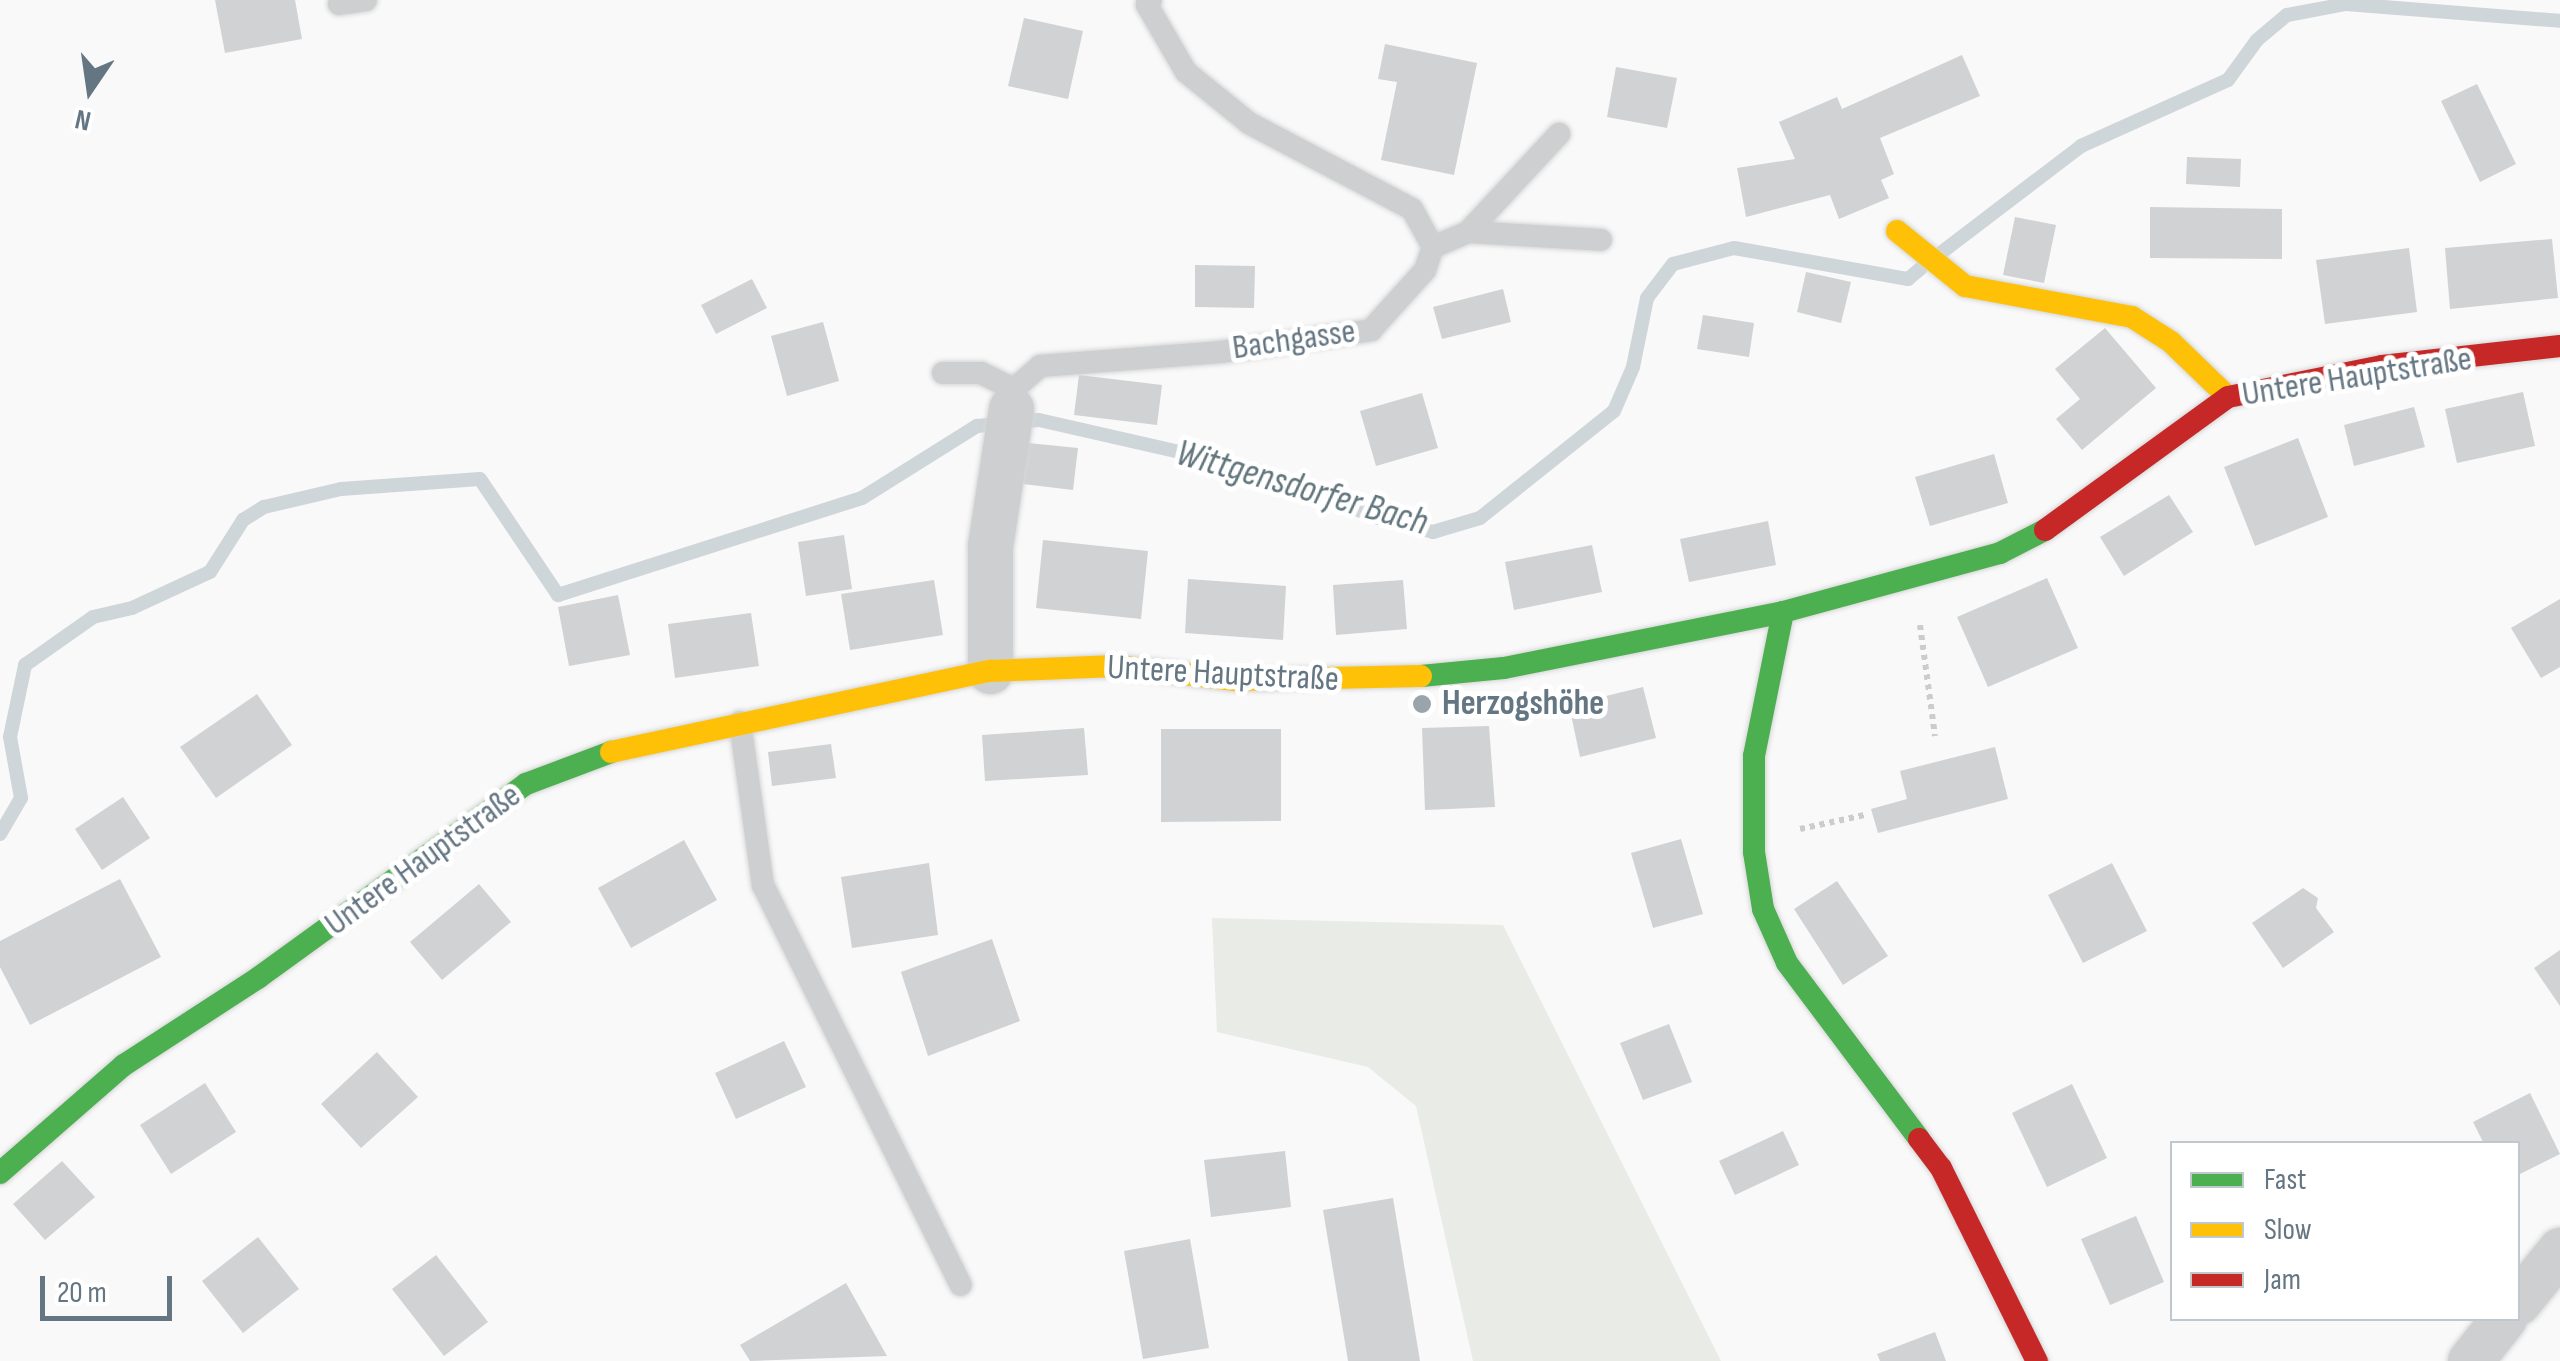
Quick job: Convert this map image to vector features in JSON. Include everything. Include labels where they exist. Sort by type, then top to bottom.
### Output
[{"type":"street","points":[[1897,231],[1944,275],[1998,296],[2085,304],[2132,317],[2172,342],[2228,396]]},
{"type":"street","name":"Untere Hauptstraße","points":[[5,1158],[124,1065],[258,978],[526,784],[642,741],[990,671],[1101,666],[1236,680],[1364,682],[1504,668],[1783,612],[1914,580],[2000,553],[2058,523],[2168,435],[2228,396],[2382,366],[2560,346]]},
{"type":"street","points":[[990,671],[990,546],[1011,410]]},
{"type":"street","points":[[1783,612],[1754,756],[1755,838],[1763,909],[1787,964],[1941,1168],[2038,1361]]},
{"type":"street","points":[[2520,1300],[2560,1250]]},
{"type":"street","points":[[2470,1361],[2502,1321]]},
{"type":"lane","points":[[339,4],[366,0]]},
{"type":"lane","points":[[1151,0],[1147,5],[1186,72],[1249,122],[1397,196],[1426,227],[1432,247],[1468,232],[1559,134]]},
{"type":"lane","points":[[1468,232],[1601,240]]},
{"type":"lane","name":"Bachgasse","points":[[1011,410],[1040,366],[1221,352],[1371,330],[1409,292],[1432,247]]},
{"type":"lane","points":[[942,373],[981,373],[1011,410]]},
{"type":"lane","points":[[740,721],[763,885],[961,1285]]},
{"type":"path","points":[[1914,580],[1934,736]]},
{"type":"path","points":[[1755,838],[1865,816]]},
{"type":"shaded area","points":[[1212,918],[1503,925],[1721,1361],[1473,1361],[1416,1106],[1368,1067],[1217,1032]]},
{"type":"building","points":[[215,0],[295,0],[302,39],[225,53]]},
{"type":"building","points":[[1024,18],[1083,31],[1068,99],[1008,86]]},
{"type":"building","points":[[1385,44],[1477,63],[1454,175],[1381,160],[1397,82],[1378,79]]},
{"type":"building","points":[[1962,55],[1980,96],[1880,138],[1894,174],[1881,180],[1889,198],[1839,219],[1830,195],[1746,217],[1737,168],[1795,159],[1779,122],[1837,97],[1842,109]]},
{"type":"building","points":[[1616,67],[1677,78],[1667,128],[1607,117]]},
{"type":"building","points":[[2477,84],[2516,164],[2480,182],[2441,101]]},
{"type":"building","points":[[2187,157],[2241,159],[2240,187],[2186,184]]},
{"type":"building","points":[[2150,207],[2282,209],[2282,259],[2150,258]]},
{"type":"building","points":[[2015,217],[2056,225],[2044,283],[2003,275]]},
{"type":"building","points":[[2552,239],[2558,298],[2450,309],[2445,248]]},
{"type":"building","points":[[2409,248],[2417,312],[2325,324],[2316,260]]},
{"type":"building","points":[[1195,265],[1255,266],[1254,308],[1195,307]]},
{"type":"building","points":[[1806,272],[1851,282],[1841,323],[1797,312]]},
{"type":"building","points":[[752,279],[767,308],[716,334],[701,305]]},
{"type":"building","points":[[1503,289],[1511,322],[1442,339],[1433,307]]},
{"type":"building","points":[[1703,315],[1754,323],[1749,357],[1697,349]]},
{"type":"building","points":[[823,322],[839,381],[787,396],[771,336]]},
{"type":"building","points":[[2105,328],[2156,388],[2082,450],[2056,419],[2080,399],[2055,369]]},
{"type":"building","points":[[1079,375],[1162,385],[1157,425],[1074,415]]},
{"type":"building","points":[[2523,392],[2535,446],[2457,463],[2445,409]]},
{"type":"building","points":[[1422,393],[1438,448],[1376,466],[1360,411]]},
{"type":"building","points":[[2414,407],[2425,447],[2354,466],[2344,425]]},
{"type":"building","points":[[2298,438],[2328,517],[2255,546],[2224,467]]},
{"type":"building","points":[[1028,443],[1078,448],[1073,490],[1023,484]]},
{"type":"building","points":[[1994,454],[2008,503],[1930,526],[1915,477]]},
{"type":"building","points":[[2169,495],[2193,532],[2124,576],[2100,537]]},
{"type":"building","points":[[1768,521],[1776,565],[1689,582],[1680,539]]},
{"type":"building","points":[[844,535],[852,589],[806,596],[798,542]]},
{"type":"building","points":[[1043,540],[1148,551],[1141,619],[1036,608]]},
{"type":"building","points":[[1592,545],[1602,592],[1514,610],[1505,562]]},
{"type":"building","points":[[2047,578],[2078,648],[1988,687],[1957,617]]},
{"type":"building","points":[[1188,579],[1286,586],[1283,640],[1185,633]]},
{"type":"building","points":[[934,580],[943,635],[850,650],[841,594]]},
{"type":"building","points":[[1403,580],[1407,629],[1336,635],[1333,585]]},
{"type":"building","points":[[618,595],[630,655],[569,666],[558,607]]},
{"type":"building","points":[[2560,599],[2560,667],[2541,678],[2511,628]]},
{"type":"building","points":[[751,613],[759,666],[675,678],[668,624]]},
{"type":"building","points":[[1643,687],[1656,738],[1580,757],[1569,705]]},
{"type":"building","points":[[257,694],[292,745],[216,798],[180,747]]},
{"type":"building","points":[[1489,726],[1495,807],[1425,810],[1422,728]]},
{"type":"building","points":[[1084,728],[1088,775],[985,781],[982,735]]},
{"type":"building","points":[[1161,729],[1281,729],[1281,821],[1161,822]]},
{"type":"building","points":[[831,744],[836,778],[772,786],[768,752]]},
{"type":"building","points":[[1995,747],[2008,799],[1878,833],[1871,809],[1907,799],[1900,771]]},
{"type":"building","points":[[123,797],[150,838],[102,870],[75,829]]},
{"type":"building","points":[[1681,839],[1703,914],[1653,928],[1631,853]]},
{"type":"building","points":[[684,840],[717,900],[631,948],[598,888]]},
{"type":"building","points":[[929,863],[938,935],[852,948],[841,877]]},
{"type":"building","points":[[2112,863],[2147,931],[2083,963],[2048,895]]},
{"type":"building","points":[[120,879],[161,957],[30,1025],[0,967],[0,941]]},
{"type":"building","points":[[1837,881],[1888,956],[1843,985],[1794,909]]},
{"type":"building","points":[[479,884],[511,922],[442,980],[410,942]]},
{"type":"building","points":[[2303,888],[2318,898],[2316,908],[2334,932],[2283,968],[2252,923]]},
{"type":"building","points":[[992,939],[1020,1021],[928,1056],[901,972]]},
{"type":"building","points":[[2560,950],[2560,1006],[2534,968]]},
{"type":"building","points":[[1669,1024],[1692,1082],[1643,1100],[1620,1043]]},
{"type":"building","points":[[784,1041],[806,1087],[736,1119],[715,1073]]},
{"type":"building","points":[[377,1052],[418,1097],[361,1148],[321,1104]]},
{"type":"building","points":[[205,1083],[236,1132],[171,1174],[140,1125]]},
{"type":"building","points":[[2072,1084],[2107,1158],[2047,1187],[2012,1113]]},
{"type":"building","points":[[2530,1093],[2560,1154],[2520,1174],[2520,1141],[2482,1141],[2473,1122]]},
{"type":"building","points":[[1783,1131],[1799,1165],[1735,1195],[1719,1161]]},
{"type":"building","points":[[1285,1151],[1291,1207],[1211,1217],[1204,1160]]},
{"type":"building","points":[[62,1161],[95,1197],[45,1240],[13,1204]]},
{"type":"building","points":[[1393,1198],[1420,1361],[1348,1361],[1323,1210]]},
{"type":"building","points":[[2136,1216],[2164,1282],[2110,1305],[2081,1239]]},
{"type":"building","points":[[258,1237],[299,1289],[243,1333],[202,1281]]},
{"type":"building","points":[[1190,1239],[1209,1348],[1143,1359],[1124,1251]]},
{"type":"building","points":[[436,1255],[488,1322],[444,1356],[392,1289]]},
{"type":"building","points":[[846,1283],[887,1356],[750,1361],[740,1345]]},
{"type":"building","points":[[1935,1332],[1946,1361],[1880,1361],[1877,1354]]},
{"type":"waterway","name":"Wittgensdorfer Bach","points":[[1942,252],[2081,146],[2228,80],[2257,40],[2287,15],[2346,4],[2560,21]]},
{"type":"waterway","name":"Wittgensdorfer Bach","points":[[0,834],[21,798],[10,737],[25,665],[93,617],[132,608],[210,572],[243,520],[264,507],[341,489],[480,479],[558,595],[862,498],[977,426],[1039,420],[1255,469],[1378,518],[1433,532],[1480,518],[1614,411],[1633,367],[1647,298],[1673,264],[1734,248],[1908,279],[1921,268]]},
{"type":"traffic: fast","points":[[1421,676],[1504,668],[1783,612],[2000,553],[2045,530]]},
{"type":"traffic: fast","points":[[1783,612],[1754,756],[1754,852],[1763,909],[1787,963],[1919,1139]]},
{"type":"traffic: fast","points":[[0,1173],[124,1065],[258,978],[526,784],[611,752]]},
{"type":"traffic: slow","points":[[1897,231],[1965,286],[2132,317],[2171,342],[2228,397]]},
{"type":"traffic: slow","points":[[611,752],[990,671],[1116,666],[1235,680],[1421,676]]},
{"type":"traffic: jam","points":[[2045,530],[2228,397],[2382,366],[2560,346]]},
{"type":"traffic: jam","points":[[1919,1139],[1941,1168],[2037,1361]]},
{"type":"place","name":"Herzogshöhe","points":[[1422,704]]}]
